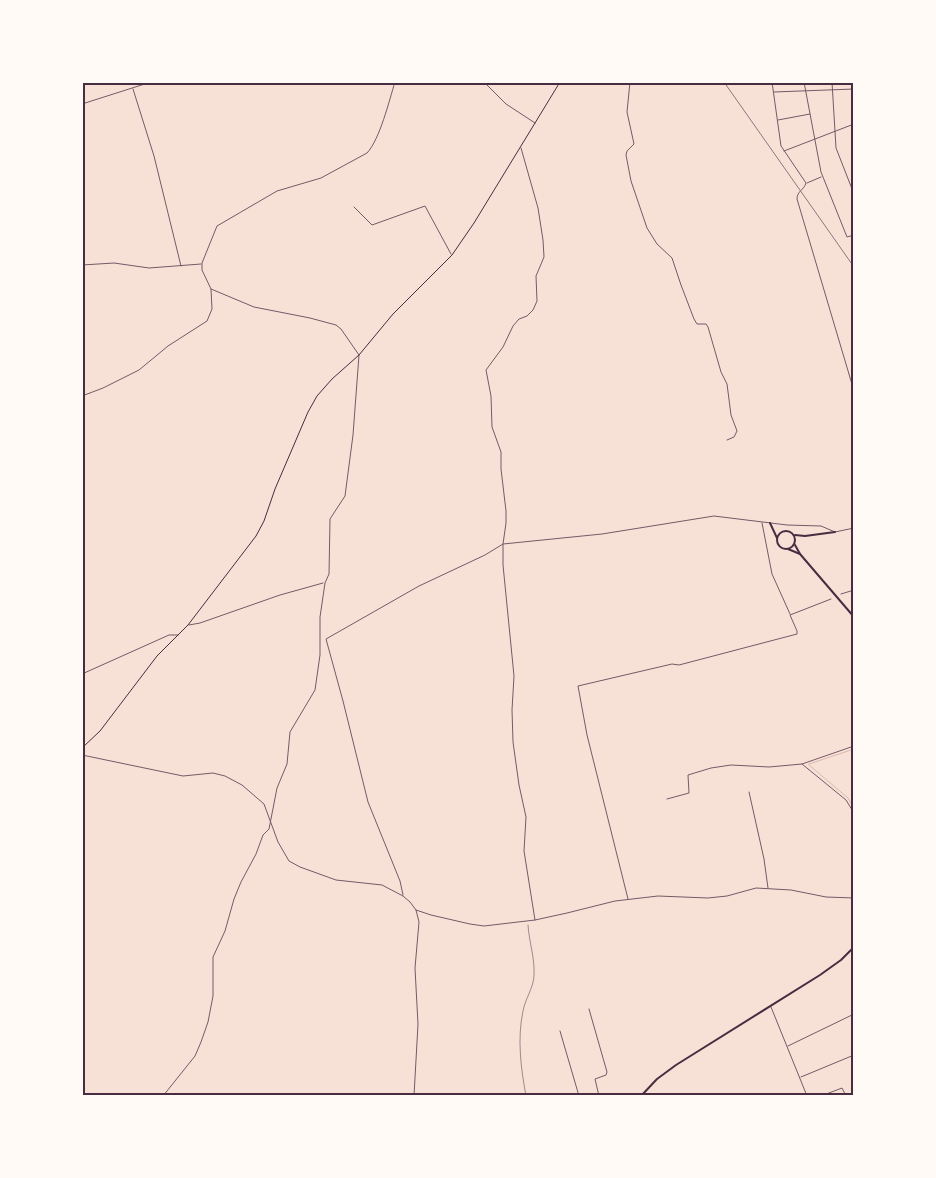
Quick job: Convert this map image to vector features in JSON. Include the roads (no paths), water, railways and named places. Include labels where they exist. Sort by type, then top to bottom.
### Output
[{"type":"main road","points":[[82,748],[100,731],[157,656],[188,625],[256,536],[316,396],[359,355],[393,314],[452,255],[474,223],[560,82]]},
{"type":"main road","points":[[770,523],[780,546],[800,554]]},
{"type":"main road","points":[[772,529],[781,532],[787,530],[794,535],[806,536]]},
{"type":"main road","points":[[777,538],[781,532]]},
{"type":"main road","points":[[788,549],[800,537],[835,532]]},
{"type":"main road","points":[[794,535],[800,554],[854,617]]},
{"type":"main road","points":[[642,1096],[657,1079],[676,1065],[832,966],[854,947]]},
{"type":"street","points":[[82,104],[151,82]]},
{"type":"street","points":[[82,396],[139,370],[168,346],[207,321],[212,309],[211,290],[202,270],[202,264],[217,226],[277,191],[321,178],[367,152],[379,131],[395,82]]},
{"type":"street","points":[[484,82],[506,104],[535,124]]},
{"type":"street","points":[[630,82],[627,112],[634,144],[626,151],[626,155],[631,181],[652,238],[672,258],[680,285],[694,319],[697,324],[706,324],[708,327],[716,356],[727,384],[732,415],[737,431],[734,437],[726,440]]},
{"type":"street","points":[[772,82],[781,146],[806,183]]},
{"type":"street","points":[[804,82],[822,177],[847,237],[854,235]]},
{"type":"street","points":[[832,82],[834,90],[836,148],[854,194]]},
{"type":"street","points":[[773,92],[854,89],[852,82]]},
{"type":"street","points":[[133,89],[154,156],[181,266]]},
{"type":"street","points":[[777,120],[810,114]]},
{"type":"street","points":[[784,151],[854,124]]},
{"type":"street","points":[[521,147],[538,208],[544,257],[536,276],[537,301],[533,310],[528,316],[519,319],[513,326],[503,347],[486,370],[491,396],[492,428],[501,452],[502,487],[506,511],[503,544],[505,594],[514,676],[513,742],[518,785],[526,817],[524,851],[535,920]]},
{"type":"street","points":[[822,177],[806,183],[797,194],[797,199],[854,391]]},
{"type":"street","points":[[354,208],[372,225],[426,207],[452,255]]},
{"type":"street","points":[[82,265],[114,263],[149,268],[202,264]]},
{"type":"street","points":[[163,1096],[195,1056],[201,1042],[211,1009],[213,957],[225,931],[241,882],[271,822],[277,788],[287,764],[290,732],[315,690],[320,656],[320,617],[325,583],[329,574],[330,519],[345,496],[353,435],[359,355],[341,329],[336,325],[254,307],[211,290]]},
{"type":"street","points":[[403,896],[400,881],[368,802],[326,639],[420,586],[486,555],[503,544],[602,534],[714,516],[762,523],[821,526],[835,532],[854,528]]},
{"type":"street","points":[[628,899],[587,736],[578,686],[672,664],[679,665],[797,634],[772,574],[762,523]]},
{"type":"street","points":[[188,625],[294,590],[325,583]]},
{"type":"street","points":[[841,594],[854,590]]},
{"type":"street","points":[[790,615],[831,599]]},
{"type":"street","points":[[82,674],[169,635],[178,635]]},
{"type":"street","points":[[667,799],[689,793],[688,775],[711,768],[730,765],[769,767],[802,764],[854,746]]},
{"type":"street","points":[[82,755],[183,776],[213,773],[224,776],[242,785],[264,804],[278,842],[288,861],[300,868],[336,880],[382,885],[403,896],[416,910],[470,924],[484,926],[535,920],[628,899],[658,896],[708,898],[727,896],[756,888],[791,890],[826,897],[854,898]]},
{"type":"street","points":[[802,764],[846,800],[854,813]]},
{"type":"street","points":[[748,792],[764,859],[768,889]]},
{"type":"street","points":[[414,1096],[418,1024],[415,968],[419,922],[416,910]]},
{"type":"street","points":[[771,1006],[807,1096]]},
{"type":"street","points":[[589,1009],[607,1072],[595,1079],[599,1096]]},
{"type":"street","points":[[787,1046],[854,1014]]},
{"type":"street","points":[[560,1031],[579,1096]]},
{"type":"street","points":[[800,1078],[854,1055]]},
{"type":"street","points":[[822,1096],[842,1088],[846,1096]]},
{"type":"waterway","points":[[809,764],[854,749]]},
{"type":"waterway","points":[[809,765],[848,798],[854,808]]},
{"type":"railway","points":[[724,82],[854,267]]}]
